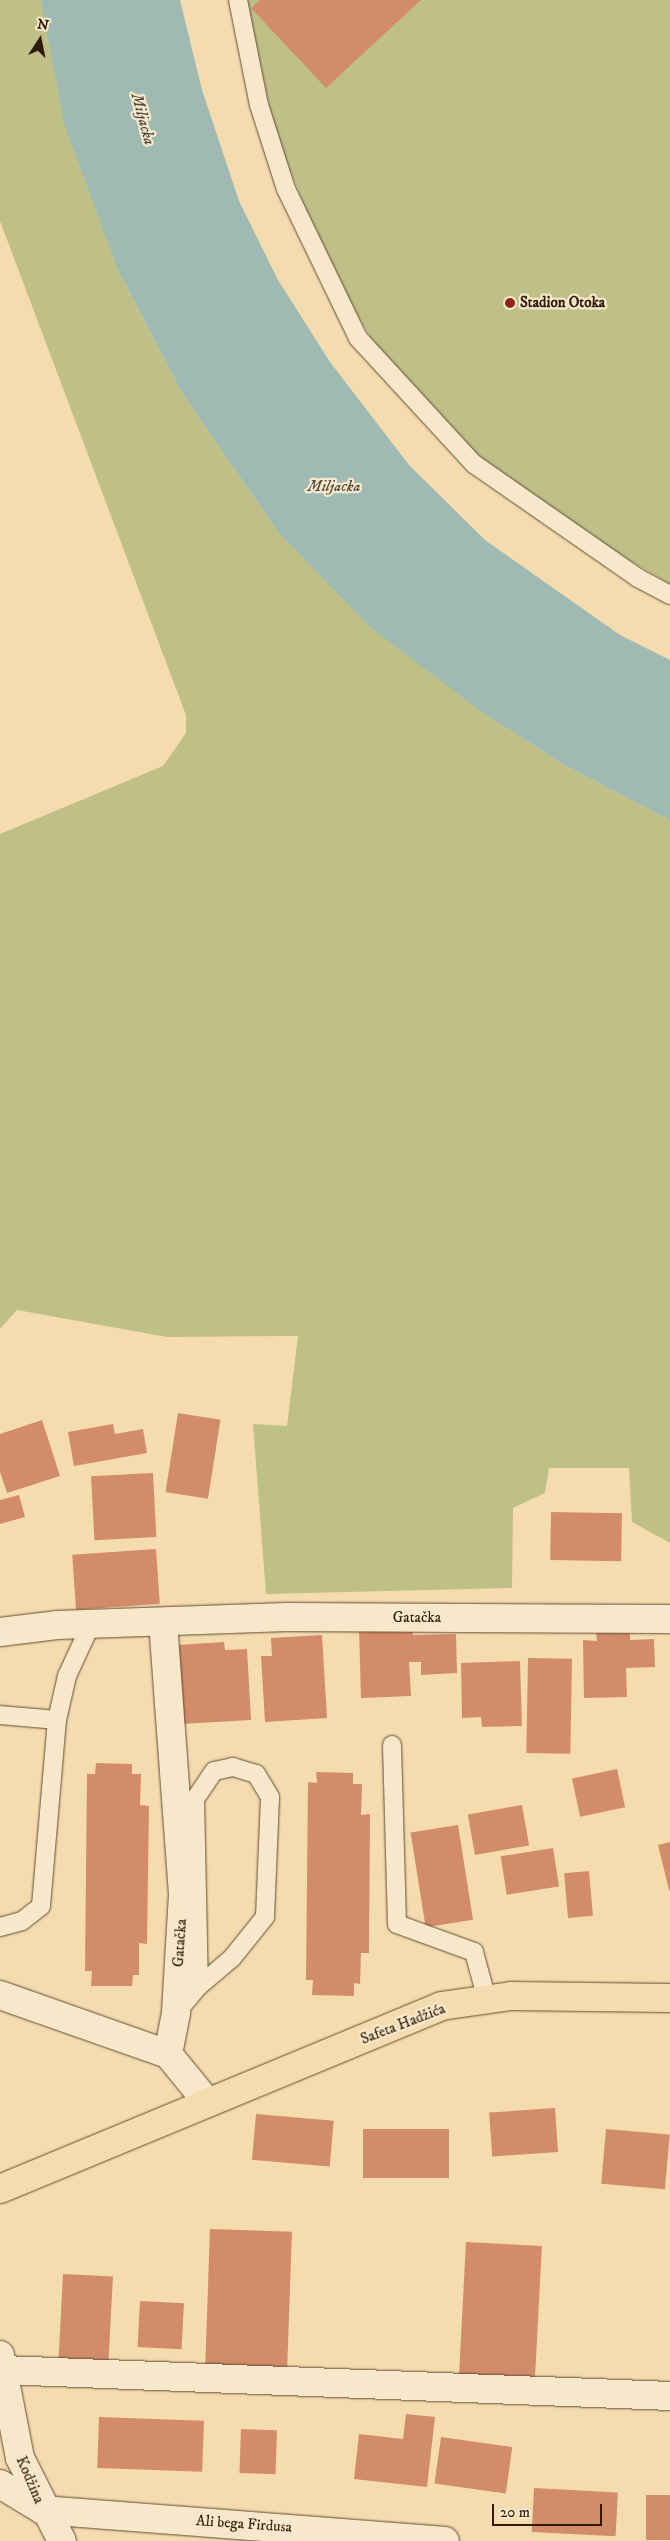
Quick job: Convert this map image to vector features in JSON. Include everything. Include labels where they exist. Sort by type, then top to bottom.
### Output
[{"type":"main road","name":"Safeta Hadžića","points":[[0,2189],[441,2006],[487,2000],[670,1998]]},
{"type":"street","name":"Gatačka","points":[[0,1632],[91,1624],[287,1617],[670,1620]]},
{"type":"street","name":"Gatačka","points":[[163,1622],[183,1894],[176,2013],[168,2054]]},
{"type":"street","points":[[0,1995],[168,2054],[208,2103]]},
{"type":"street","points":[[1,2362],[670,2396]]},
{"type":"street","name":"Kodžina","points":[[1,2362],[20,2458],[43,2510],[62,2541]]},
{"type":"street","points":[[0,2484],[43,2510]]},
{"type":"street","name":"Ali bega Firdusa","points":[[43,2510],[445,2541]]},
{"type":"lane","points":[[238,0],[259,105],[286,189],[358,338],[474,464],[638,578],[670,594]]},
{"type":"lane","points":[[0,1927],[22,1921],[41,1906],[57,1720],[67,1676],[91,1624]]},
{"type":"lane","points":[[0,1715],[57,1720]]},
{"type":"lane","points":[[392,1745],[397,1924],[474,1952],[487,2000]]},
{"type":"lane","points":[[176,2013],[199,1986],[232,1958],[265,1917],[270,1797],[256,1774],[233,1767],[214,1771],[195,1799],[199,1986]]},
{"type":"green space","points":[[0,0],[41,0],[118,270],[182,393],[278,532],[485,714],[564,765],[670,820],[670,1543],[632,1522],[629,1468],[549,1468],[545,1493],[513,1508],[512,1588],[266,1594],[253,1424],[287,1426],[298,1336],[167,1337],[17,1310],[0,1329],[0,834],[163,766],[186,733],[186,715],[0,221]]},
{"type":"green space","name":"Stadion Otoka","points":[[245,0],[670,0],[670,584],[551,514],[470,448],[365,343],[371,338],[330,269],[277,138]]},
{"type":"water","name":"Miljacka","points":[[41,0],[180,0],[202,90],[239,201],[278,280],[330,362],[409,465],[485,540],[620,635],[670,660],[670,820],[564,765],[485,714],[371,628],[278,532],[182,393],[118,270],[64,123]]},
{"type":"building","points":[[260,0],[421,0],[326,88],[251,8]]},
{"type":"building","points":[[178,1413],[220,1420],[208,1499],[165,1492]]},
{"type":"building","points":[[42,1420],[60,1476],[7,1493],[0,1472],[0,1434]]},
{"type":"building","points":[[113,1424],[115,1434],[143,1429],[147,1453],[74,1466],[68,1432]]},
{"type":"building","points":[[153,1473],[156,1537],[94,1540],[91,1476]]},
{"type":"building","points":[[19,1495],[25,1517],[0,1524],[0,1500]]},
{"type":"building","points":[[551,1512],[622,1513],[621,1561],[550,1560]]},
{"type":"building","points":[[156,1549],[160,1604],[76,1610],[72,1555]]},
{"type":"building","points":[[412,1627],[413,1635],[456,1634],[457,1673],[421,1675],[421,1662],[409,1662],[411,1696],[361,1698],[359,1629]]},
{"type":"building","points":[[630,1631],[630,1640],[654,1639],[655,1667],[626,1668],[627,1697],[584,1698],[583,1640],[597,1641],[596,1632]]},
{"type":"building","points":[[322,1635],[327,1718],[265,1722],[261,1656],[272,1656],[271,1638]]},
{"type":"building","points":[[224,1642],[225,1650],[247,1649],[251,1720],[181,1724],[177,1645]]},
{"type":"building","points":[[528,1658],[572,1659],[570,1754],[526,1753]]},
{"type":"building","points":[[520,1661],[522,1726],[482,1727],[481,1717],[462,1718],[461,1663]]},
{"type":"building","points":[[96,1763],[132,1764],[132,1774],[141,1774],[140,1805],[149,1806],[147,1944],[139,1943],[139,1975],[133,1975],[132,1986],[91,1986],[92,1971],[85,1971],[87,1774],[95,1774]]},
{"type":"building","points":[[617,1769],[625,1807],[580,1817],[572,1779]]},
{"type":"building","points":[[316,1772],[353,1773],[353,1784],[362,1784],[361,1815],[370,1814],[369,1953],[361,1953],[360,1984],[354,1983],[354,1996],[312,1995],[313,1980],[306,1980],[308,1782],[317,1783]]},
{"type":"building","points":[[522,1805],[529,1845],[475,1855],[468,1815]]},
{"type":"building","points":[[458,1825],[473,1920],[426,1927],[411,1833]]},
{"type":"building","points":[[670,1842],[670,1890],[669,1890],[658,1845]]},
{"type":"building","points":[[553,1848],[559,1887],[507,1895],[501,1856]]},
{"type":"building","points":[[589,1871],[593,1916],[568,1918],[564,1873]]},
{"type":"building","points":[[555,2108],[558,2152],[492,2156],[489,2113]]},
{"type":"building","points":[[256,2114],[334,2121],[330,2167],[252,2160]]},
{"type":"building","points":[[363,2129],[449,2129],[449,2178],[363,2178]]},
{"type":"building","points":[[606,2129],[670,2135],[665,2189],[601,2184]]},
{"type":"building","points":[[210,2229],[292,2232],[287,2374],[205,2371]]},
{"type":"building","points":[[466,2242],[542,2246],[535,2385],[459,2381]]},
{"type":"building","points":[[63,2274],[113,2277],[108,2369],[58,2367]]},
{"type":"building","points":[[140,2301],[184,2303],[182,2349],[138,2347]]},
{"type":"building","points":[[406,2414],[435,2417],[427,2487],[354,2479],[359,2434],[403,2439]]},
{"type":"building","points":[[99,2417],[204,2421],[202,2472],[97,2468]]},
{"type":"building","points":[[241,2429],[277,2430],[275,2474],[239,2473]]},
{"type":"building","points":[[441,2437],[512,2447],[506,2494],[434,2484]]},
{"type":"building","points":[[534,2488],[618,2492],[616,2536],[532,2532]]},
{"type":"building","points":[[646,2495],[670,2495],[670,2540],[646,2540]]},
{"type":"place","name":"Stadion Otoka","points":[[510,303]]}]
